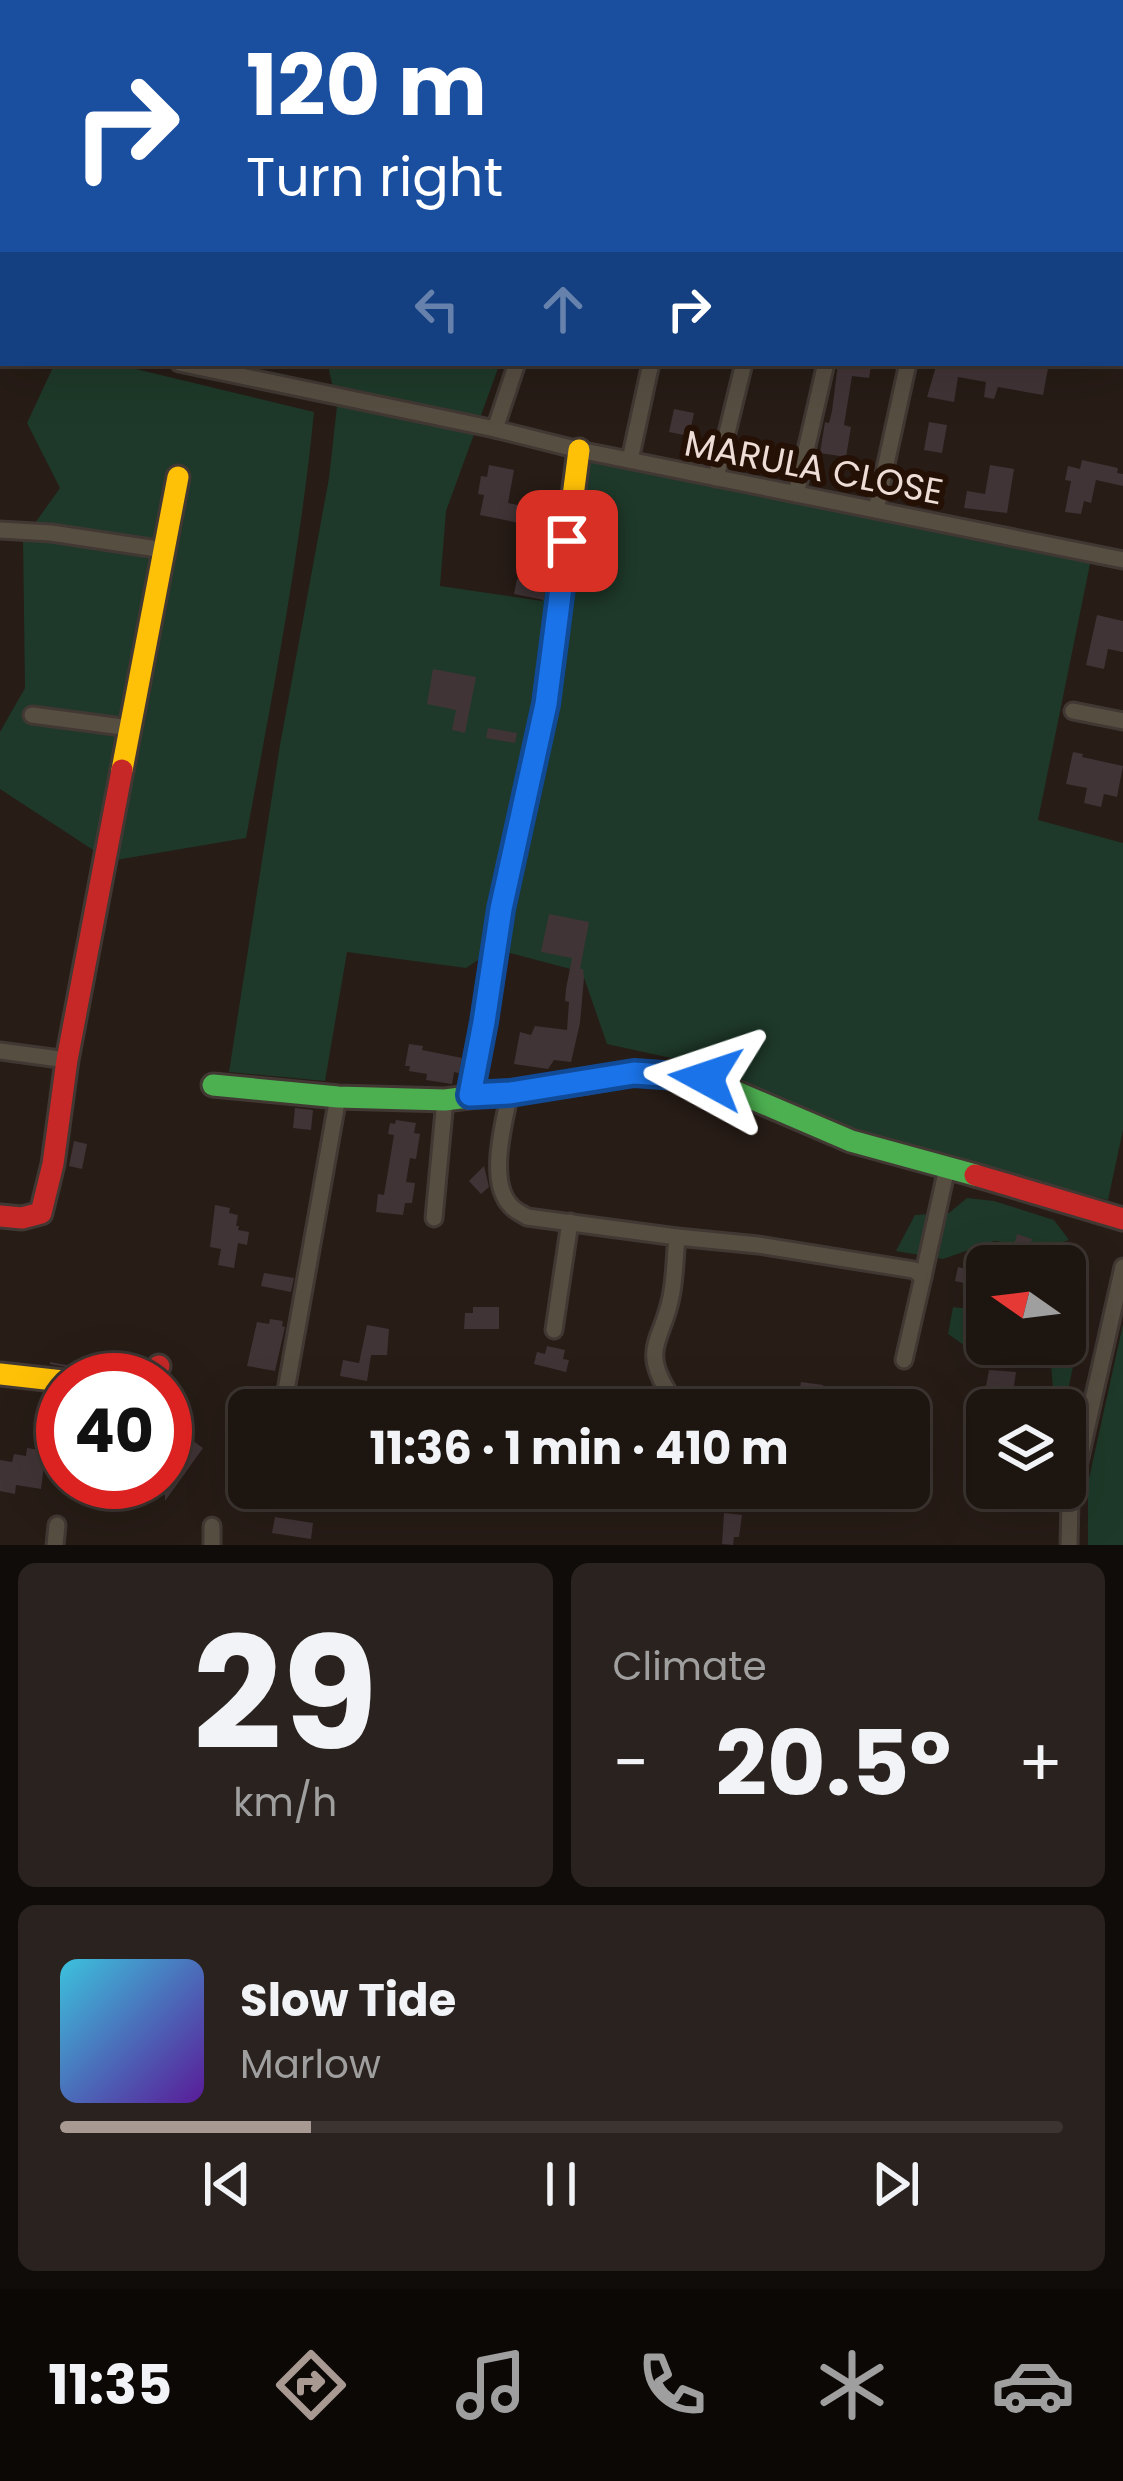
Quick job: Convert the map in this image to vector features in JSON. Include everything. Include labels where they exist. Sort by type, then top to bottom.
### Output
[{"type":"street","name":"MARULA CLOSE","points":[[193,366],[1123,560]]},
{"type":"street","points":[[495,429],[516,366]]},
{"type":"street","points":[[630,460],[650,366]]},
{"type":"street","points":[[716,478],[743,366]]},
{"type":"street","points":[[796,494],[825,366]]},
{"type":"street","points":[[876,510],[907,366]]},
{"type":"street","points":[[470,1095],[501,909],[546,704],[579,450]]},
{"type":"street","points":[[0,1216],[40,1214],[53,1164],[67,1060],[178,477]]},
{"type":"street","points":[[0,530],[164,550]]},
{"type":"street","points":[[1073,711],[1123,721]]},
{"type":"street","points":[[32,715],[130,728]]},
{"type":"street","points":[[0,1051],[67,1060]]},
{"type":"street","points":[[213,1085],[445,1100],[634,1073],[706,1078],[851,1141],[1123,1219]]},
{"type":"street","points":[[510,1093],[499,1144],[501,1189],[509,1205],[527,1217],[758,1246],[914,1270],[923,1277]]},
{"type":"street","points":[[286,1389],[338,1096]]},
{"type":"street","points":[[434,1218],[445,1100]]},
{"type":"street","points":[[904,1360],[947,1168]]},
{"type":"street","points":[[554,1330],[570,1222]]},
{"type":"street","points":[[666,1389],[654,1370],[654,1345],[672,1293],[676,1237]]},
{"type":"street","points":[[1069,1545],[1070,1502],[1123,1268]]},
{"type":"street","points":[[0,1374],[36,1379]]},
{"type":"street","points":[[55,1545],[57,1525]]},
{"type":"street","points":[[212,1526],[212,1545]]},
{"type":"green space","points":[[54,366],[123,366],[314,412],[293,572],[246,838],[110,861],[0,789],[0,732],[25,688],[23,540],[60,488],[27,423]]},
{"type":"green space","points":[[330,366],[499,366],[446,511],[440,586],[542,601],[575,453],[1091,559],[1038,820],[1123,843],[1123,1130],[1108,1200],[853,1133],[765,1099],[698,1064],[607,1044],[582,972],[495,949],[466,968],[347,952],[325,1081],[229,1072],[280,745],[329,478],[337,406]]},
{"type":"green space","points":[[967,1198],[994,1201],[1054,1220],[1069,1240],[1053,1245],[994,1241],[966,1245],[966,1251],[943,1259],[896,1251],[915,1215],[949,1213]]},
{"type":"green space","points":[[953,1307],[966,1309],[966,1346],[948,1334]]},
{"type":"green space","points":[[1123,1324],[1123,1545],[1088,1545],[1088,1483]]},
{"type":"green space","points":[[1051,1365],[1073,1365],[1068,1389],[1053,1388]]},
{"type":"building","points":[[838,366],[871,366],[869,378],[852,376],[844,425],[851,427],[846,457],[820,453],[825,422],[829,423]]},
{"type":"building","points":[[936,366],[1048,366],[1043,395],[998,387],[994,399],[984,397],[986,382],[958,377],[954,402],[927,397]]},
{"type":"building","points":[[674,409],[694,413],[689,436],[669,432]]},
{"type":"building","points":[[929,422],[947,425],[942,453],[924,450]]},
{"type":"building","points":[[1082,460],[1118,468],[1123,486],[1096,480],[1091,503],[1084,501],[1081,514],[1065,512],[1071,481],[1065,480],[1068,466],[1080,469]]},
{"type":"building","points":[[489,465],[514,470],[508,503],[532,508],[529,525],[480,515],[481,476],[487,477]]},
{"type":"building","points":[[990,465],[1014,469],[1007,513],[964,508],[967,491],[985,494]]},
{"type":"building","points":[[517,579],[546,584],[544,600],[514,594]]},
{"type":"building","points":[[1097,615],[1123,621],[1123,652],[1108,649],[1104,669],[1086,665]]},
{"type":"building","points":[[433,669],[476,677],[465,733],[452,730],[456,710],[427,704]]},
{"type":"building","points":[[488,728],[517,733],[515,743],[486,738]]},
{"type":"building","points":[[1073,752],[1123,766],[1117,797],[1104,794],[1101,807],[1084,803],[1087,788],[1066,784]]},
{"type":"building","points":[[549,914],[589,922],[580,969],[584,978],[580,1023],[571,1062],[554,1060],[548,1069],[514,1064],[520,1032],[531,1035],[535,1026],[567,1030],[569,1002],[565,1001],[572,958],[541,952]]},
{"type":"building","points":[[409,1044],[462,1058],[452,1084],[426,1080],[427,1074],[409,1071],[410,1066],[405,1066]]},
{"type":"building","points":[[295,1108],[313,1110],[311,1130],[293,1128]]},
{"type":"building","points":[[390,1123],[416,1123],[414,1133],[420,1134],[406,1182],[415,1183],[412,1203],[405,1203],[403,1215],[376,1212],[378,1194],[384,1195],[394,1135],[388,1134]]},
{"type":"building","points":[[74,1141],[87,1144],[82,1169],[69,1166]]},
{"type":"building","points":[[484,1166],[489,1187],[481,1194],[469,1181]]},
{"type":"building","points":[[215,1205],[230,1208],[229,1213],[238,1215],[238,1230],[249,1232],[247,1245],[238,1243],[234,1268],[218,1265],[221,1249],[210,1247]]},
{"type":"building","points":[[1017,1234],[1032,1239],[1030,1245],[1014,1245]]},
{"type":"building","points":[[958,1267],[966,1269],[966,1283],[955,1281]]},
{"type":"building","points":[[264,1273],[294,1278],[291,1292],[261,1286]]},
{"type":"building","points":[[473,1307],[499,1307],[499,1329],[464,1329],[465,1313],[473,1313]]},
{"type":"building","points":[[270,1319],[283,1321],[285,1327],[275,1371],[247,1366],[257,1322],[269,1324]]},
{"type":"building","points":[[367,1325],[389,1329],[387,1355],[371,1355],[367,1381],[340,1376],[343,1360],[359,1363]]},
{"type":"building","points":[[547,1346],[565,1350],[566,1372],[534,1364],[537,1352],[545,1354]]},
{"type":"building","points":[[989,1370],[1016,1372],[1014,1389],[986,1389]]},
{"type":"building","points":[[801,1382],[823,1385],[822,1389],[800,1389]]},
{"type":"building","points":[[192,1440],[203,1448],[192,1463]]},
{"type":"building","points":[[27,1448],[36,1449],[36,1488],[16,1485],[15,1494],[0,1491],[0,1460],[12,1462],[14,1454],[26,1456]]},
{"type":"building","points":[[724,1513],[742,1515],[733,1545],[722,1544]]},
{"type":"building","points":[[275,1517],[313,1523],[311,1539],[272,1533]]},
{"type":"traffic: fast","points":[[213,1085],[338,1097],[445,1100],[635,1073],[706,1079],[851,1141],[975,1175]]},
{"type":"traffic: slow","points":[[470,1095],[501,909],[546,704],[579,450]]},
{"type":"traffic: slow","points":[[122,770],[178,477]]},
{"type":"traffic: slow","points":[[0,1374],[36,1378]]},
{"type":"traffic: jam","points":[[0,1216],[22,1218],[41,1213],[122,770]]},
{"type":"traffic: jam","points":[[975,1175],[1123,1219]]},
{"type":"route","points":[[567,541],[546,704],[501,909],[470,1095],[634,1073],[706,1078]]}]
